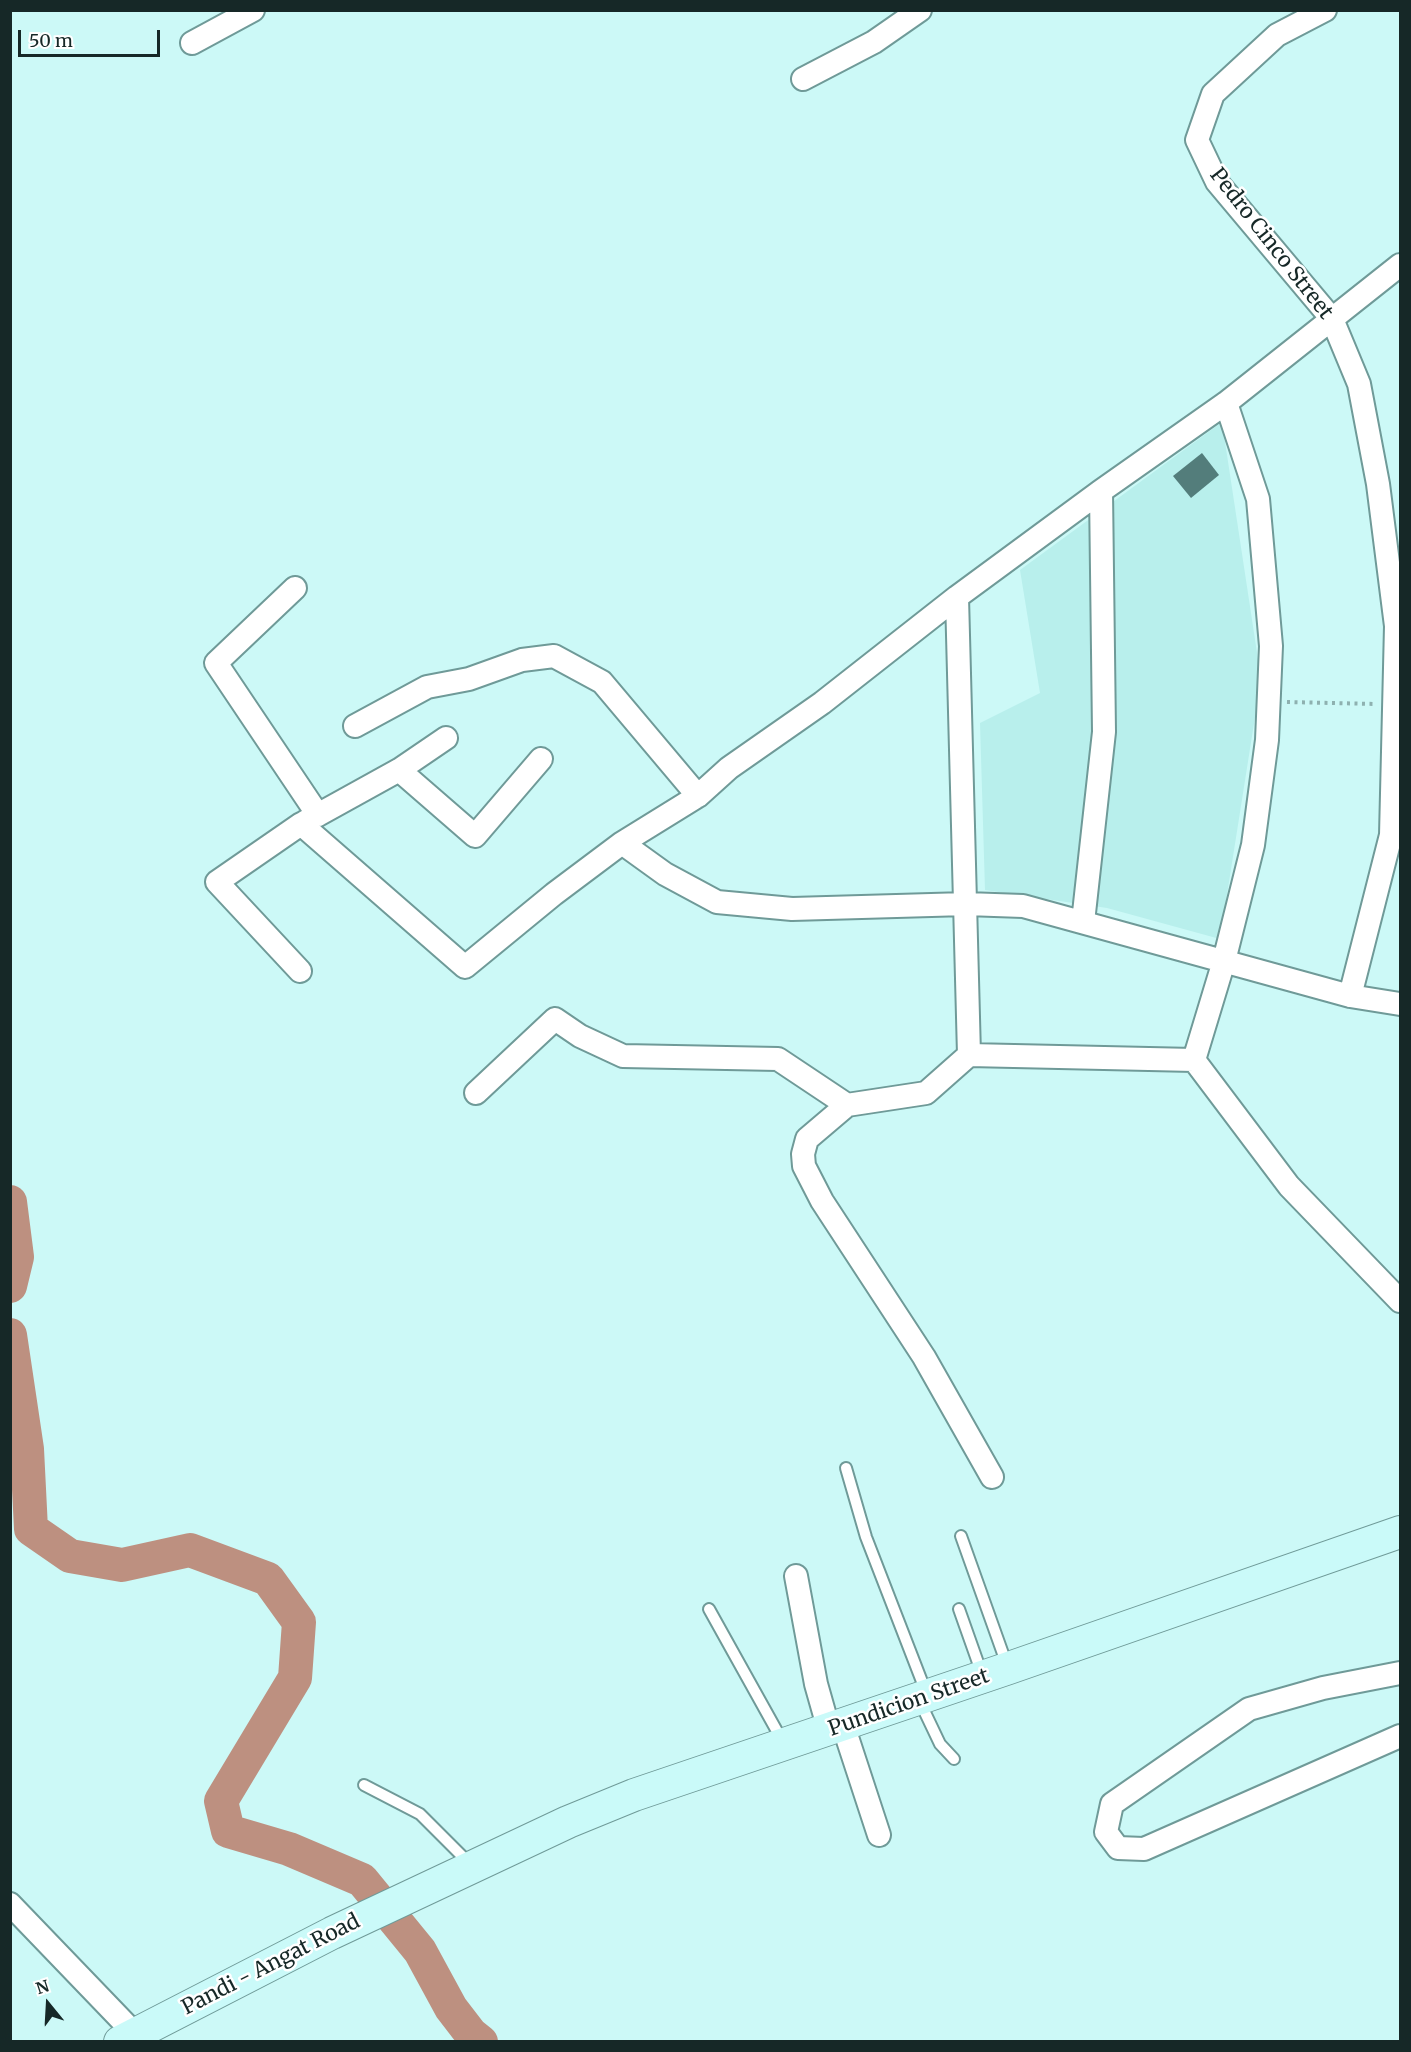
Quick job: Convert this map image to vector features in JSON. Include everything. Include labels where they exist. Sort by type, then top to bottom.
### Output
[{"type":"main road","name":"Pundicion Street","points":[[424,1890],[568,1822],[634,1795],[836,1728],[1401,1532]]},
{"type":"main road","name":"Pandi - Angat Road","points":[[128,2038],[332,1933],[424,1890]]},
{"type":"street","points":[[192,43],[253,10]]},
{"type":"street","points":[[803,79],[874,42],[920,10]]},
{"type":"street","name":"Pedro Cinco Street","points":[[1325,10],[1277,35],[1213,94],[1197,140],[1217,182],[1332,319],[1359,384],[1378,484],[1396,626],[1391,835],[1350,996]]},
{"type":"street","points":[[295,588],[216,663],[310,819],[465,967],[554,894],[622,843],[698,796],[729,768],[822,703],[957,597],[1226,403],[1401,265]]},
{"type":"street","points":[[1194,1060],[1224,961],[1253,845],[1267,741],[1269,701],[1271,646],[1258,499],[1226,403]]},
{"type":"street","points":[[1083,922],[1104,732],[1101,491]]},
{"type":"street","points":[[957,597],[969,1055]]},
{"type":"street","points":[[355,726],[427,687],[469,679],[522,660],[554,656],[602,682],[698,796]]},
{"type":"street","points":[[300,971],[217,882],[310,819],[399,770],[446,738]]},
{"type":"street","points":[[399,770],[475,836],[541,759]]},
{"type":"street","points":[[622,843],[664,874],[717,902],[792,909],[966,904],[1023,906],[1350,996],[1401,1004]]},
{"type":"street","points":[[476,1093],[555,1019],[580,1036],[623,1056],[778,1059],[847,1105]]},
{"type":"street","points":[[992,1477],[924,1357],[822,1201],[804,1166],[807,1139],[847,1105],[926,1093],[969,1055],[1194,1060]]},
{"type":"street","points":[[1194,1060],[1289,1186],[1401,1301]]},
{"type":"street","points":[[796,1576],[816,1684],[879,1835]]},
{"type":"street","points":[[1401,1673],[1323,1688],[1249,1709],[1112,1804],[1106,1832],[1118,1848],[1144,1849],[1401,1736]]},
{"type":"street","points":[[10,1904],[128,2038]]},
{"type":"lane","points":[[846,1467],[866,1537],[940,1744],[954,1759]]},
{"type":"lane","points":[[961,1536],[996,1673]]},
{"type":"lane","points":[[709,1609],[784,1745]]},
{"type":"lane","points":[[959,1609],[996,1673]]},
{"type":"lane","points":[[364,1785],[420,1814],[473,1866]]},
{"type":"path","points":[[1269,701],[1395,705]]},
{"type":"shaded area","points":[[1222,422],[1261,679],[1220,939],[1107,908],[985,890],[980,723],[1040,693],[1020,570]]},
{"type":"building","points":[[1202,453],[1219,475],[1191,498],[1173,476]]},
{"type":"waterway","points":[[10,1202],[17,1257],[10,1286]]},
{"type":"waterway","points":[[10,1335],[27,1449],[31,1529],[70,1556],[122,1565],[190,1550],[268,1579],[299,1622],[295,1678],[221,1801],[228,1831],[289,1849],[362,1880],[420,1951],[451,2008],[471,2034],[481,2042]]},
{"type":"waterway","points":[[469,2042],[471,2034]]}]
